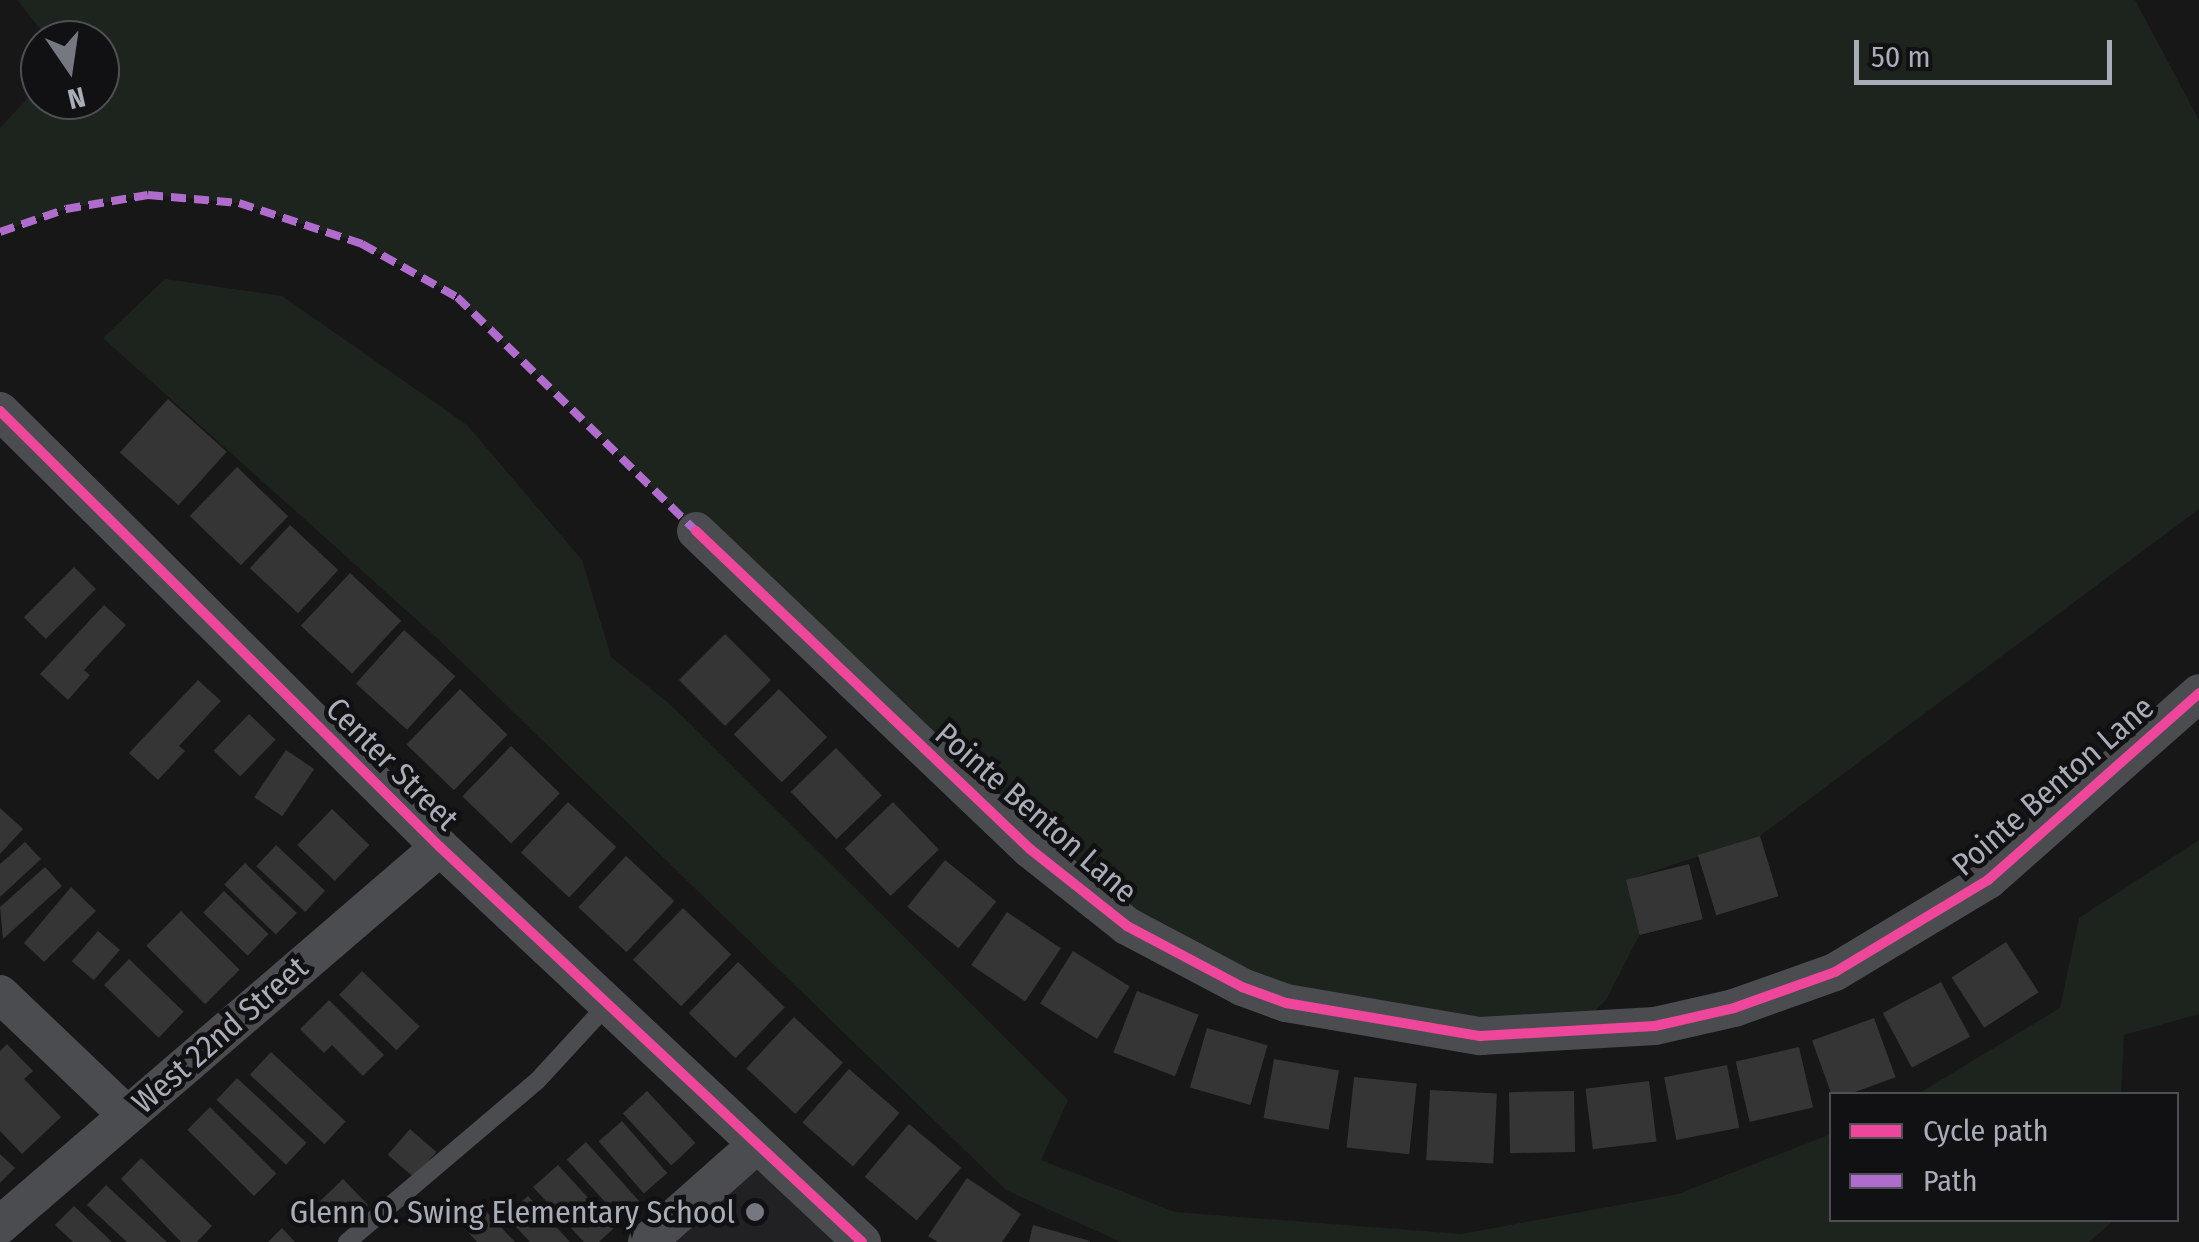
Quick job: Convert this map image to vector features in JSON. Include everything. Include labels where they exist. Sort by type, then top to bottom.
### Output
[{"type":"street","name":"Center Street","points":[[0,412],[440,847],[862,1242]]},
{"type":"street","name":"Pointe Benton Lane","points":[[696,531],[1030,849],[1126,926],[1242,987],[1286,1002],[1480,1036],[1654,1026],[1734,1008],[1835,972],[1988,880],[2199,693]]},
{"type":"street","name":"West 22nd Street","points":[[0,1224],[440,847]]},
{"type":"street","points":[[0,994],[127,1115]]},
{"type":"street","points":[[647,1242],[756,1146]]},
{"type":"lane","points":[[348,1242],[538,1080],[607,1004]]},
{"type":"shaded area","points":[[17,0],[2135,0],[2199,120],[2199,509],[1760,836],[1627,880],[1640,934],[1606,1000],[1570,1035],[1365,1021],[1127,926],[696,531],[457,297],[362,244],[239,203],[148,195],[66,209],[0,232],[0,128],[20,106],[20,120],[120,120],[120,20],[33,20]]},
{"type":"shaded area","points":[[165,279],[282,296],[467,425],[582,560],[611,657],[672,706],[1068,1100],[1041,1160],[1175,1212],[1461,1234],[1678,1194],[1829,1135],[1829,1222],[2112,1222],[2089,1242],[1121,1242],[1006,1190],[437,638],[103,338]]},
{"type":"shaded area","points":[[2199,840],[2199,1014],[2124,1035],[2121,1092],[1921,1092],[2060,1008],[2079,918]]},
{"type":"shaded area","name":"Glenn O. Swing Elementary School","points":[[755,1146],[862,1242],[647,1242]]},
{"type":"building","points":[[168,399],[227,452],[179,505],[120,453]]},
{"type":"building","points":[[237,467],[288,516],[241,565],[190,516]]},
{"type":"building","points":[[290,525],[338,570],[298,613],[250,568]]},
{"type":"building","points":[[74,567],[96,589],[46,639],[24,617]]},
{"type":"building","points":[[350,573],[401,621],[352,673],[301,626]]},
{"type":"building","points":[[104,605],[126,625],[84,670],[90,675],[68,700],[40,674]]},
{"type":"building","points":[[404,630],[455,676],[407,730],[356,684]]},
{"type":"building","points":[[725,634],[771,680],[725,726],[679,680]]},
{"type":"building","points":[[198,680],[221,701],[179,746],[185,751],[158,780],[129,753]]},
{"type":"building","points":[[460,689],[507,735],[454,790],[407,744]]},
{"type":"building","points":[[779,689],[827,737],[782,782],[734,734]]},
{"type":"building","points":[[249,714],[276,740],[240,776],[214,751]]},
{"type":"building","points":[[511,746],[560,793],[511,844],[462,796]]},
{"type":"building","points":[[836,748],[882,795],[837,839],[791,792]]},
{"type":"building","points":[[286,750],[314,769],[282,816],[254,797]]},
{"type":"building","points":[[568,802],[616,847],[569,897],[521,852]]},
{"type":"building","points":[[893,802],[939,849],[891,896],[845,849]]},
{"type":"building","points":[[0,808],[23,829],[0,854]]},
{"type":"building","points":[[332,809],[369,845],[335,881],[297,845]]},
{"type":"building","points":[[1760,836],[1778,896],[1716,915],[1698,855]]},
{"type":"building","points":[[25,842],[41,859],[0,897],[0,864]]},
{"type":"building","points":[[276,845],[325,891],[305,912],[256,866]]},
{"type":"building","points":[[626,856],[674,901],[627,952],[578,907]]},
{"type":"building","points":[[945,860],[996,902],[959,948],[907,907]]},
{"type":"building","points":[[245,863],[297,913],[276,935],[224,885]]},
{"type":"building","points":[[1689,864],[1703,919],[1640,935],[1626,880]]},
{"type":"building","points":[[45,867],[62,886],[3,939],[0,907]]},
{"type":"building","points":[[71,887],[96,911],[44,962],[24,943]]},
{"type":"building","points":[[224,891],[269,934],[248,956],[203,913]]},
{"type":"building","points":[[683,908],[731,955],[681,1006],[633,960]]},
{"type":"building","points":[[181,911],[240,970],[205,1004],[146,946]]},
{"type":"building","points":[[1007,912],[1061,948],[1025,1001],[971,965]]},
{"type":"building","points":[[98,931],[120,950],[94,980],[72,961]]},
{"type":"building","points":[[2006,942],[2039,992],[1984,1028],[1951,977]]},
{"type":"building","points":[[1073,951],[1130,987],[1097,1039],[1040,1004]]},
{"type":"building","points":[[129,959],[184,1012],[159,1038],[104,985]]},
{"type":"building","points":[[738,962],[785,1007],[735,1058],[689,1013]]},
{"type":"building","points":[[362,971],[420,1027],[397,1050],[339,995]]},
{"type":"building","points":[[1941,982],[1970,1037],[1912,1068],[1883,1013]]},
{"type":"building","points":[[1137,991],[1199,1015],[1175,1076],[1113,1053]]},
{"type":"building","points":[[329,1000],[384,1055],[363,1076],[332,1045],[324,1053],[300,1029]]},
{"type":"building","points":[[794,1017],[843,1063],[795,1114],[746,1068]]},
{"type":"building","points":[[1874,1018],[1896,1077],[1855,1092],[1831,1092],[1812,1041]]},
{"type":"building","points":[[1207,1028],[1268,1045],[1250,1105],[1190,1088]]},
{"type":"building","points":[[7,1044],[33,1071],[24,1079],[61,1117],[22,1154],[0,1131],[0,1051]]},
{"type":"building","points":[[1799,1047],[1813,1107],[1750,1122],[1736,1062]]},
{"type":"building","points":[[271,1052],[346,1122],[324,1144],[250,1075]]},
{"type":"building","points":[[1274,1059],[1339,1070],[1329,1130],[1264,1118]]},
{"type":"building","points":[[1727,1065],[1739,1128],[1676,1140],[1664,1077]]},
{"type":"building","points":[[849,1069],[900,1113],[853,1167],[802,1123]]},
{"type":"building","points":[[1354,1077],[1417,1084],[1409,1154],[1347,1148]]},
{"type":"building","points":[[237,1078],[306,1143],[286,1165],[217,1100]]},
{"type":"building","points":[[1649,1081],[1656,1142],[1593,1149],[1585,1089]]},
{"type":"building","points":[[1430,1090],[1497,1094],[1493,1163],[1426,1160]]},
{"type":"building","points":[[647,1091],[695,1143],[671,1165],[623,1114]]},
{"type":"building","points":[[1574,1091],[1575,1152],[1510,1153],[1509,1092]]},
{"type":"building","points":[[210,1107],[276,1173],[254,1196],[187,1130]]},
{"type":"building","points":[[622,1121],[667,1173],[644,1193],[599,1141]]},
{"type":"building","points":[[909,1124],[961,1168],[917,1221],[865,1177]]},
{"type":"building","points":[[410,1129],[436,1152],[414,1178],[388,1155]]},
{"type":"building","points":[[586,1142],[640,1202],[621,1220],[567,1159]]},
{"type":"building","points":[[0,1154],[15,1168],[0,1183]]},
{"type":"building","points":[[141,1158],[212,1226],[197,1242],[181,1242],[121,1179]]},
{"type":"building","points":[[558,1165],[615,1227],[599,1242],[584,1242],[533,1187]]},
{"type":"building","points":[[967,1178],[1021,1214],[1002,1242],[938,1242],[928,1236]]},
{"type":"building","points":[[343,1179],[368,1205],[345,1227],[320,1201]]},
{"type":"building","points":[[106,1185],[167,1242],[127,1242],[87,1205]]},
{"type":"building","points":[[528,1196],[570,1242],[530,1242],[506,1216]]},
{"type":"building","points":[[74,1206],[112,1242],[73,1242],[55,1225]]},
{"type":"building","points":[[485,1210],[515,1242],[477,1242],[465,1229]]},
{"type":"building","points":[[1033,1225],[1090,1241],[1090,1242],[1029,1242]]},
{"type":"building","points":[[282,1228],[295,1242],[268,1242]]},
{"type":"marked path","points":[[0,232],[66,209],[148,195],[239,203],[362,244],[457,297],[696,531]]},
{"type":"cycle path","points":[[0,411],[440,847],[862,1242]]},
{"type":"cycle path","points":[[696,531],[1030,849],[1127,926],[1242,987],[1286,1003],[1480,1036],[1655,1026],[1734,1008],[1835,972],[1988,880],[2199,693]]},
{"type":"place","name":"Glenn O. Swing Elementary School","points":[[755,1212]]}]
